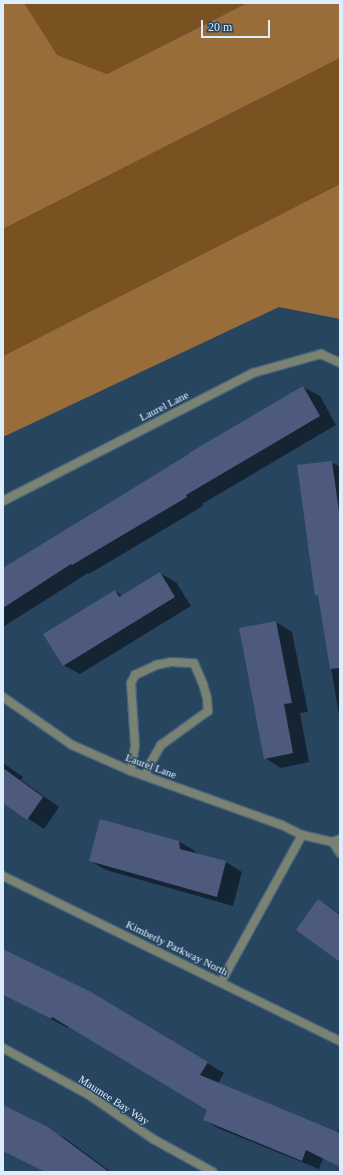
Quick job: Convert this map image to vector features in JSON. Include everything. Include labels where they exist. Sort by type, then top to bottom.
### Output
[{"type":"street","name":"Laurel Lane","points":[[3,501],[254,373],[321,354],[340,363]]},
{"type":"street","points":[[131,771],[135,745],[131,683],[135,675],[156,665],[172,662],[194,663],[203,684],[207,698],[208,711],[161,745],[145,776]]},
{"type":"street","name":"Laurel Lane","points":[[3,696],[72,745],[131,771],[282,825],[302,835],[336,841]]},
{"type":"street","points":[[220,982],[302,835]]},
{"type":"street","points":[[336,841],[340,853]]},
{"type":"street","name":"Kimberly Parkway North","points":[[3,876],[340,1041]]},
{"type":"street","name":"Maumee Bay Way","points":[[3,1048],[89,1095],[153,1139],[213,1172]]},
{"type":"shaded area","points":[[3,3],[24,3],[57,55],[107,74],[247,3],[340,3],[340,58],[3,229]]},
{"type":"shaded area","points":[[24,3],[247,3],[107,74],[56,55]]},
{"type":"shaded area","points":[[340,58],[340,184],[3,356],[3,229]]},
{"type":"shaded area","points":[[340,184],[340,319],[279,307],[3,437],[3,356]]},
{"type":"building","points":[[303,386],[320,416],[186,495],[187,497],[72,565],[71,564],[3,608],[3,568],[189,453]]},
{"type":"building","points":[[332,461],[340,519],[340,668],[330,669],[318,595],[315,596],[297,465]]},
{"type":"building","points":[[160,572],[175,597],[63,666],[43,634],[115,590],[119,597]]},
{"type":"building","points":[[276,621],[292,703],[284,704],[293,753],[264,759],[239,628]]},
{"type":"building","points":[[3,768],[43,797],[27,820],[3,803]]},
{"type":"building","points":[[100,819],[179,841],[180,849],[226,861],[217,897],[89,861]]},
{"type":"building","points":[[318,899],[340,915],[340,962],[296,930]]},
{"type":"building","points":[[3,949],[91,992],[208,1062],[200,1075],[340,1133],[340,1167],[306,1150],[302,1161],[203,1120],[207,1110],[52,1017],[51,1019],[3,995]]},
{"type":"building","points":[[3,1105],[48,1127],[109,1172],[45,1172],[3,1151]]}]
